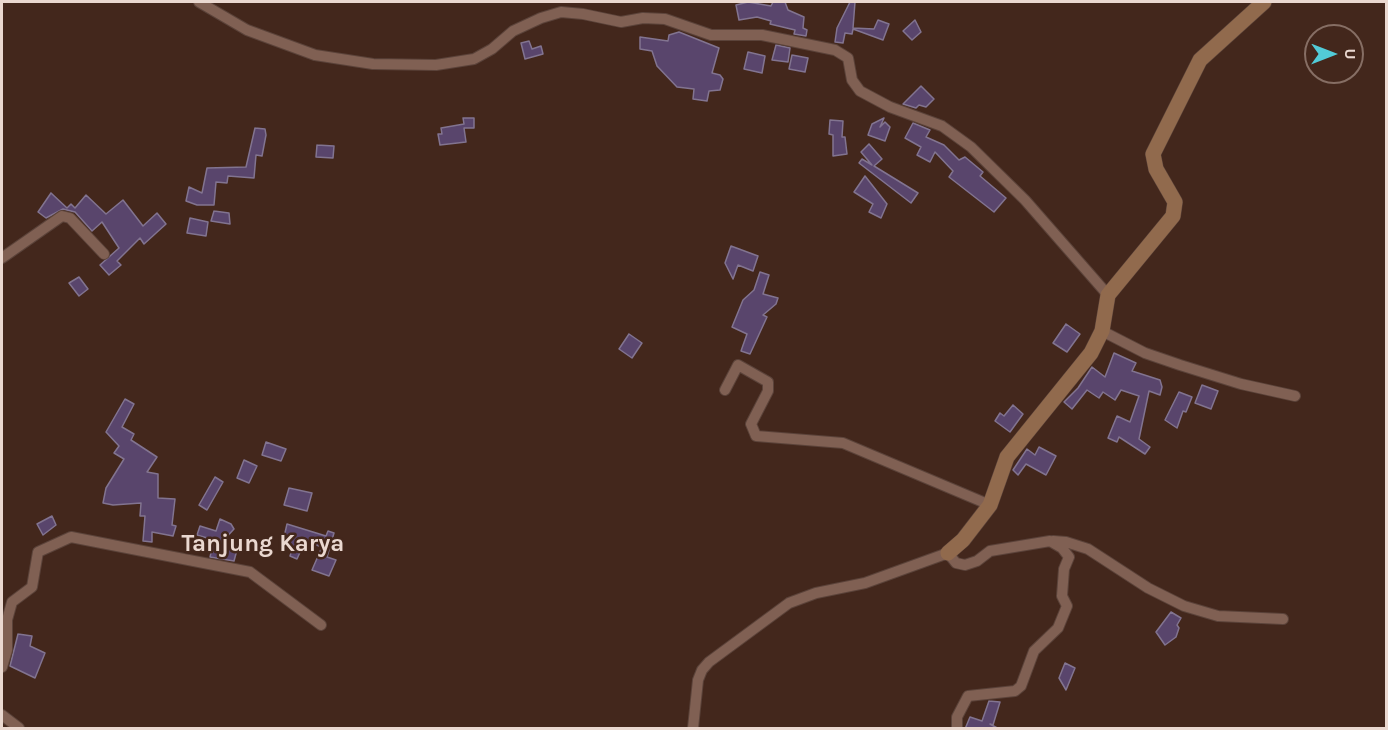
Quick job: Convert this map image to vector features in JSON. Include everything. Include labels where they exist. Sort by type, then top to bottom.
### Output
[{"type":"street","points":[[199,2],[247,30],[315,55],[373,63],[436,65],[474,59],[492,49],[513,31],[561,12],[621,22],[657,18],[711,35],[762,34],[835,50],[848,58],[852,80],[860,91],[890,107],[942,126],[971,147],[1025,200],[1108,295]]},
{"type":"street","points":[[693,729],[698,680],[702,670],[709,662],[777,611],[816,593],[852,587],[948,553],[963,540],[990,505],[1007,458],[1080,369],[1102,331],[1108,295],[1176,210],[1175,202],[1152,161],[1153,154],[1194,68],[1264,2]]},
{"type":"street","points":[[2,258],[62,216],[70,218],[104,254]]},
{"type":"street","points":[[1102,331],[1145,353],[1180,365],[1241,384],[1295,396]]},
{"type":"street","points":[[725,390],[738,365],[768,382],[768,391],[751,424],[756,436],[843,443],[990,505]]},
{"type":"street","points":[[2,668],[7,650],[7,620],[12,602],[32,587],[38,552],[70,537],[250,572],[321,625]]},
{"type":"street","points":[[948,553],[956,563],[965,565],[977,561],[990,551],[1050,542],[1066,542],[1088,549],[1148,588],[1184,606],[1211,615],[1283,618]]},
{"type":"street","points":[[957,729],[957,717],[968,696],[1015,691],[1020,686],[1035,650],[1058,628],[1067,606],[1062,596],[1064,569],[1069,557],[1062,548],[1050,542]]},
{"type":"street","points":[[2,715],[19,729]]},
{"type":"building","points":[[748,2],[771,6],[773,2],[785,2],[788,10],[804,17],[803,28],[807,30],[806,36],[794,34],[795,30],[770,24],[771,21],[757,17],[739,20],[736,5]]},
{"type":"building","points":[[850,2],[855,2],[853,28],[874,29],[878,20],[889,24],[883,40],[853,29],[852,34],[845,33],[843,43],[835,42],[837,28]]},
{"type":"building","points":[[915,20],[921,32],[912,40],[903,31]]},
{"type":"building","points":[[679,32],[719,48],[712,73],[720,75],[723,79],[720,90],[709,91],[707,101],[693,99],[694,89],[677,87],[657,66],[652,51],[640,49],[640,37],[668,41],[669,35]]},
{"type":"building","points":[[529,41],[532,49],[541,46],[543,54],[525,59],[521,43]]},
{"type":"building","points":[[776,45],[790,48],[788,62],[772,60]]},
{"type":"building","points":[[748,52],[765,56],[762,73],[744,69]]},
{"type":"building","points":[[792,55],[808,58],[805,72],[789,69]]},
{"type":"building","points":[[921,86],[934,99],[926,107],[919,105],[916,108],[903,104]]},
{"type":"building","points":[[463,118],[474,118],[474,128],[464,128],[466,142],[440,145],[438,134],[442,134],[441,128],[464,124]]},
{"type":"building","points":[[884,118],[880,127],[885,122],[890,127],[885,141],[868,135],[872,124]]},
{"type":"building","points":[[830,120],[843,121],[842,137],[845,137],[847,154],[833,156],[833,135],[829,134]]},
{"type":"building","points":[[913,123],[930,130],[926,137],[944,145],[959,160],[965,157],[983,172],[980,176],[1006,198],[994,212],[949,177],[953,171],[935,152],[930,162],[917,155],[921,147],[905,138]]},
{"type":"building","points":[[255,128],[265,129],[266,135],[262,156],[256,155],[254,178],[228,176],[227,183],[216,182],[214,205],[197,205],[186,201],[189,187],[202,193],[207,168],[246,167]]},
{"type":"building","points":[[869,144],[882,159],[874,166],[918,193],[911,203],[859,163],[862,159],[872,165],[861,152]]},
{"type":"building","points":[[317,145],[334,146],[333,158],[316,157]]},
{"type":"building","points":[[865,176],[887,204],[881,218],[869,212],[873,204],[854,192]]},
{"type":"building","points":[[51,193],[67,208],[71,204],[75,208],[86,195],[106,214],[123,200],[143,226],[157,213],[166,224],[144,244],[140,238],[117,261],[121,265],[109,275],[100,265],[119,248],[102,222],[92,231],[75,212],[63,209],[46,218],[38,212]]},
{"type":"building","points":[[214,211],[229,213],[230,224],[211,221]]},
{"type":"building","points":[[190,218],[208,222],[206,236],[187,233]]},
{"type":"building","points":[[731,246],[758,256],[753,271],[738,265],[733,279],[725,263]]},
{"type":"building","points":[[760,272],[769,275],[763,294],[778,298],[776,304],[763,315],[767,317],[750,354],[741,351],[747,334],[732,327],[743,300],[754,290]]},
{"type":"building","points":[[79,277],[88,289],[79,296],[69,283]]},
{"type":"building","points":[[1066,324],[1080,334],[1067,352],[1053,343]]},
{"type":"building","points":[[629,334],[642,343],[632,358],[619,349]]},
{"type":"building","points":[[1114,353],[1136,363],[1132,371],[1160,380],[1162,387],[1160,395],[1149,391],[1139,439],[1150,447],[1145,454],[1119,437],[1117,442],[1108,438],[1117,416],[1130,422],[1139,396],[1121,390],[1115,400],[1103,392],[1099,398],[1087,390],[1072,409],[1064,402],[1078,388],[1092,367],[1105,377]]},
{"type":"building","points":[[1202,385],[1218,391],[1211,409],[1195,403]]},
{"type":"building","points":[[1179,392],[1192,397],[1186,412],[1183,411],[1177,428],[1165,420]]},
{"type":"building","points":[[125,399],[134,404],[122,427],[134,434],[131,440],[157,457],[147,472],[158,474],[158,498],[175,499],[172,525],[176,526],[173,536],[152,532],[152,542],[143,541],[145,516],[140,516],[141,503],[113,505],[103,503],[106,488],[124,459],[114,453],[119,446],[106,432]]},
{"type":"building","points":[[1013,405],[1023,414],[1010,432],[995,421],[1000,413],[1004,416]]},
{"type":"building","points":[[266,442],[286,449],[281,461],[262,455]]},
{"type":"building","points":[[1039,447],[1056,456],[1046,475],[1026,464],[1018,475],[1013,470],[1027,449],[1035,455]]},
{"type":"building","points":[[244,460],[257,466],[249,483],[237,478]]},
{"type":"building","points":[[215,477],[223,482],[207,510],[199,505]]},
{"type":"building","points":[[289,488],[312,493],[307,511],[284,505]]},
{"type":"building","points":[[52,516],[56,525],[43,535],[37,524]]},
{"type":"building","points":[[220,519],[231,524],[234,529],[222,542],[238,546],[234,561],[210,557],[214,540],[197,535],[200,526],[216,531]]},
{"type":"building","points":[[287,524],[326,536],[328,531],[334,533],[327,557],[336,560],[329,576],[312,570],[322,547],[305,541],[297,559],[290,556],[292,550],[282,546]]},
{"type":"building","points":[[1171,612],[1181,618],[1177,625],[1179,628],[1176,637],[1165,645],[1156,632]]},
{"type":"building","points":[[18,634],[32,636],[30,646],[45,653],[35,678],[10,666]]},
{"type":"building","points":[[1065,663],[1075,668],[1066,690],[1059,678]]},
{"type":"building","points":[[989,701],[1000,702],[993,725],[990,724],[999,729],[965,729],[970,717],[982,721]]},
{"type":"district","name":"Tanjung Karya","points":[[263,544]]}]
